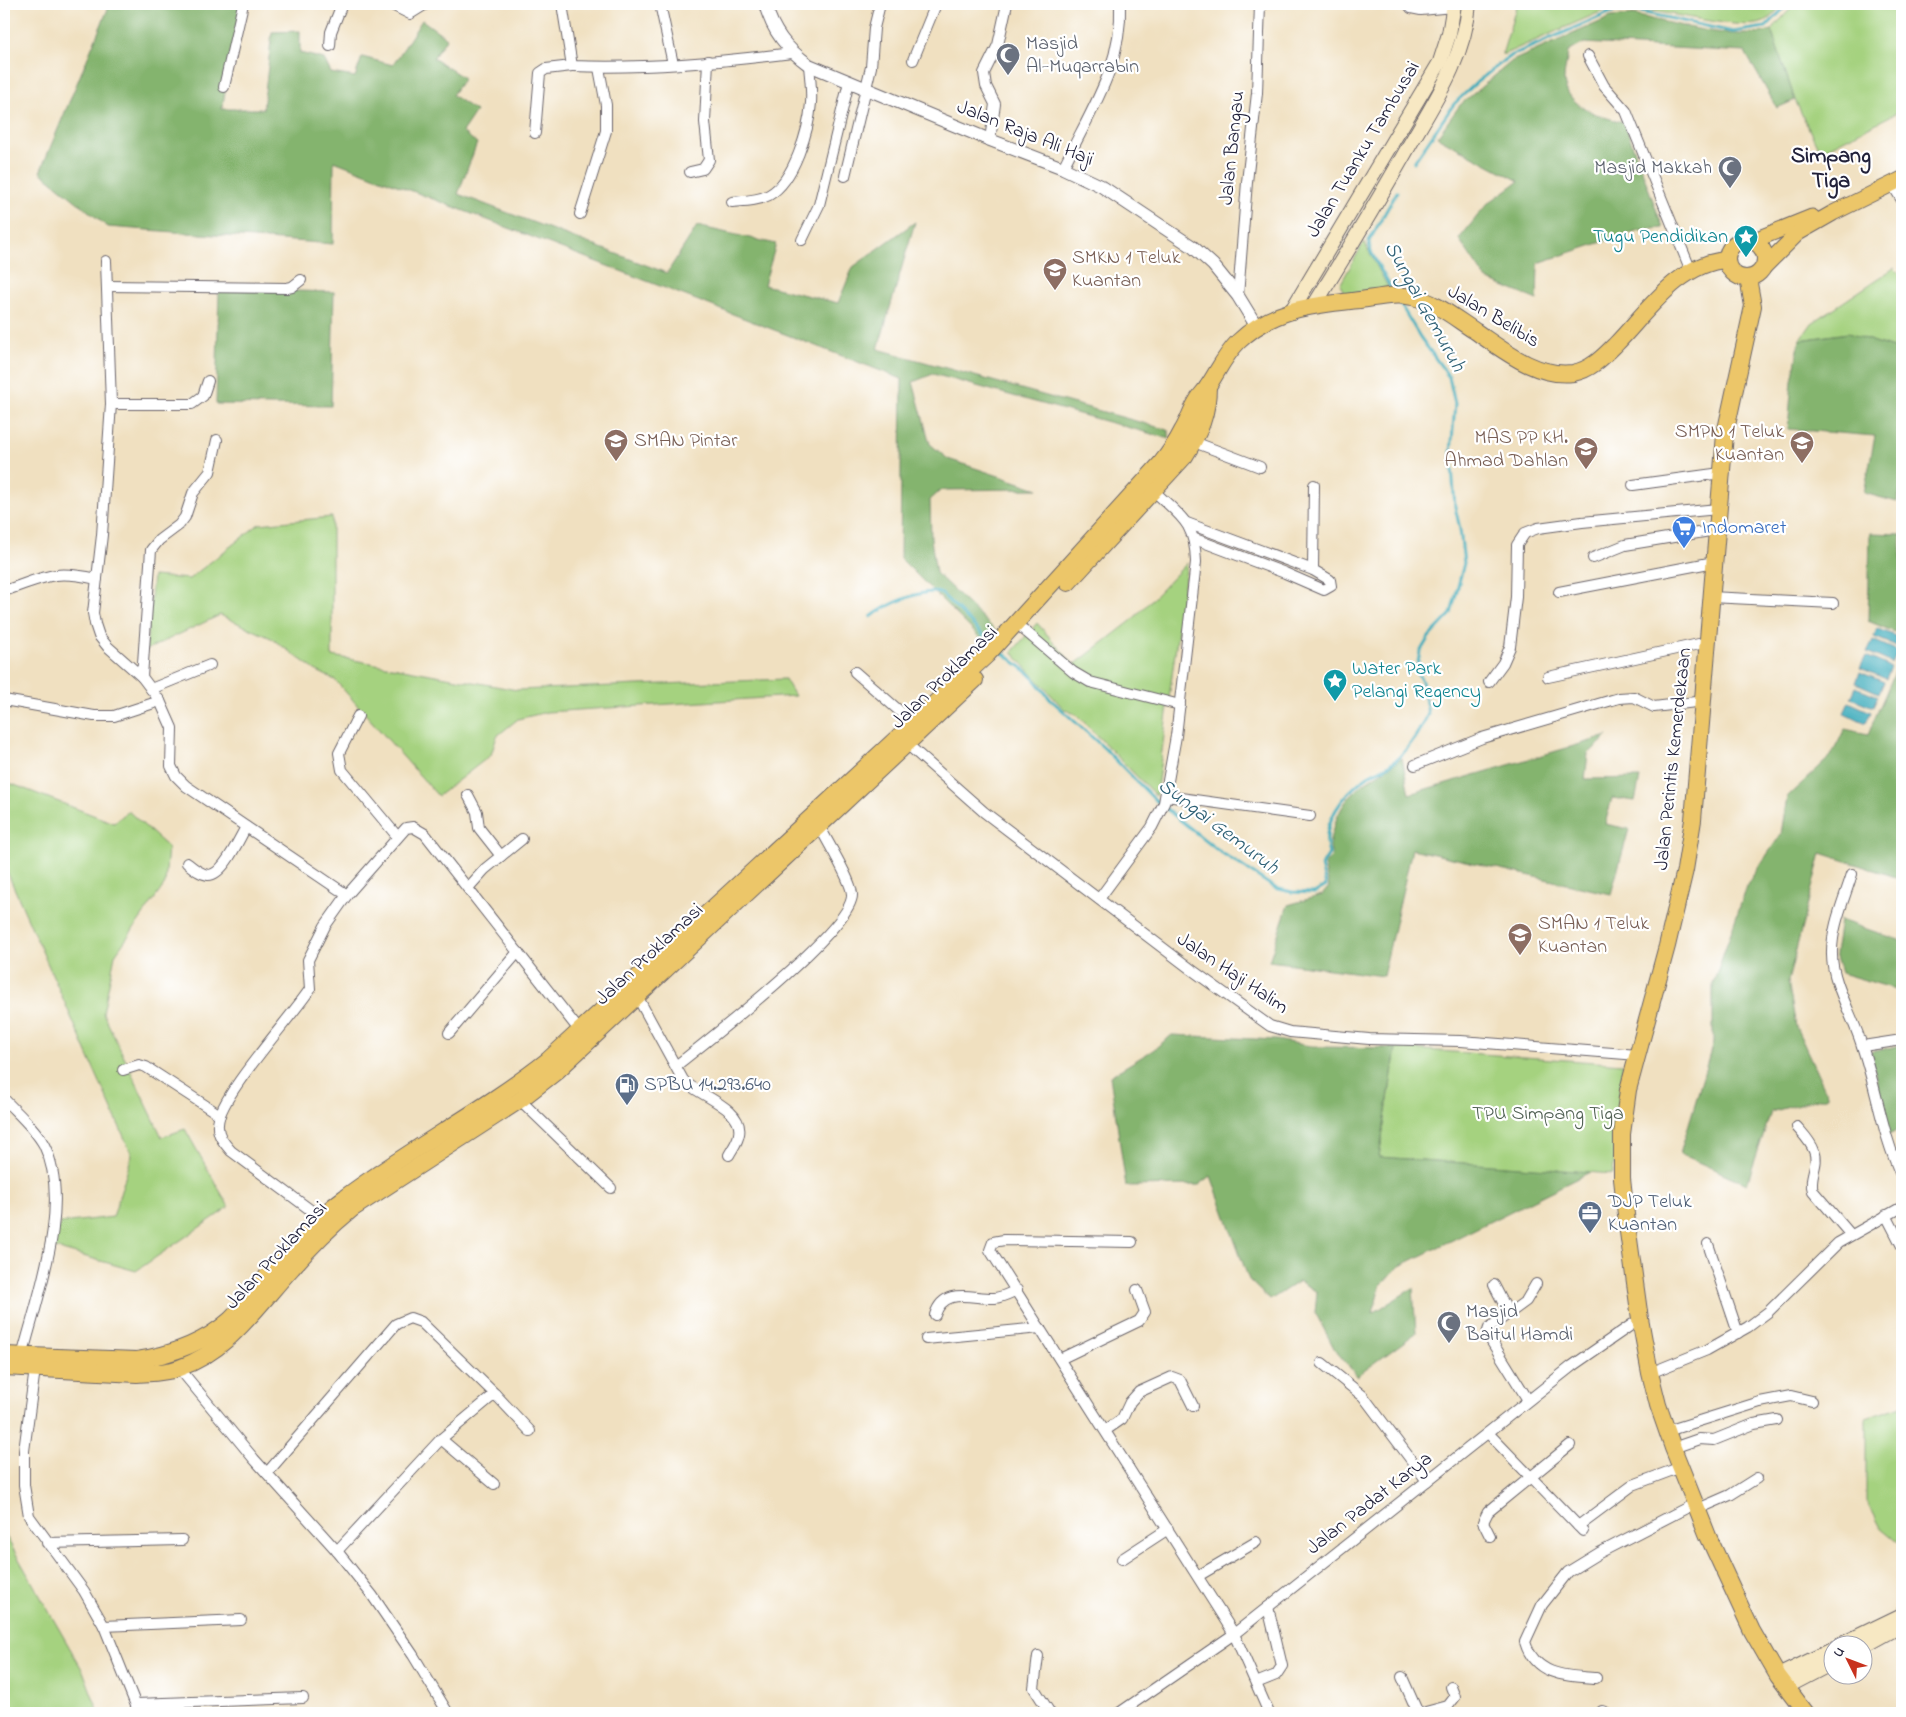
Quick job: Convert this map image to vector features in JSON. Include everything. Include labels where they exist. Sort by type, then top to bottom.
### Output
[{"type":"highway","points":[[1740,241],[1752,241],[1765,254],[1764,267],[1757,275],[1748,278],[1742,278],[1732,271],[1728,260],[1728,254],[1735,244],[1740,241]]},
{"type":"highway","name":"Jalan Belibis","points":[[1315,304],[1412,296],[1442,309],[1507,353],[1535,368],[1556,373],[1574,373],[1586,369],[1607,354],[1667,290],[1691,271],[1711,261],[1728,260]]},
{"type":"highway","name":"Jalan Perintis Kemerdekaan","points":[[1748,278],[1753,306],[1730,405],[1721,473],[1710,597],[1698,775],[1684,870],[1628,1090],[1622,1134],[1622,1179],[1640,1320],[1650,1374],[1666,1431],[1708,1536],[1752,1632],[1782,1681],[1806,1713]]},
{"type":"highway","name":"Jalan Proklamasi","points":[[1020,626],[1154,491],[1167,467],[1196,402],[1224,360],[1238,343],[1257,327],[1292,310],[1315,304]]},
{"type":"highway","name":"Jalan Proklamasi","points":[[4,1367],[137,1374],[179,1368],[206,1355],[225,1342],[261,1306],[291,1269],[330,1227],[386,1178],[516,1085],[580,1030],[665,962],[907,744],[957,690],[1006,643],[1167,467],[1194,442],[1208,408],[1208,386]]},
{"type":"highway","name":"Jalan Proklamasi","points":[[4,1355],[137,1360],[158,1357],[182,1349],[208,1336],[229,1321],[320,1217],[520,1100],[556,1072],[637,996],[665,962],[912,722],[957,690]]},
{"type":"main road","name":"Jalan Tuanku Tambusai","points":[[1315,304],[1385,188],[1451,71],[1464,41],[1469,4]]},
{"type":"main road","name":"Jalan Tuanku Tambusai","points":[[1292,310],[1440,62],[1449,34],[1454,5]]},
{"type":"main road","points":[[1764,267],[1798,233],[1832,213],[1897,181]]},
{"type":"main road","points":[[1752,241],[1817,216],[1832,213]]},
{"type":"main road","points":[[1863,1634],[1902,1615]]},
{"type":"main road","points":[[1874,1640],[1902,1625]]},
{"type":"main road","points":[[1782,1681],[1824,1655]]},
{"type":"main road","points":[[1782,1681],[1824,1666]]},
{"type":"street","points":[[224,87],[243,4]]},
{"type":"street","points":[[330,46],[333,27],[342,4]]},
{"type":"street","points":[[390,4],[410,14],[426,4]]},
{"type":"street","points":[[562,4],[572,66]]},
{"type":"street","points":[[660,4],[673,64]]},
{"type":"street","name":"Jalan Raja Ali Haji","points":[[765,4],[771,24],[792,53],[809,65],[864,89],[1063,168],[1101,186],[1193,247],[1213,265],[1238,296],[1257,327]]},
{"type":"street","points":[[844,176],[874,53],[874,28],[880,4]]},
{"type":"street","points":[[914,60],[936,4]]},
{"type":"street","points":[[990,140],[995,104],[986,86],[984,73],[998,45],[1007,4]]},
{"type":"street","points":[[1063,168],[1105,84],[1113,62],[1121,29],[1120,4]]},
{"type":"street","name":"Jalan Bangau","points":[[1238,296],[1247,182],[1257,93],[1260,4]]},
{"type":"street","points":[[1408,4],[1411,8],[1421,10],[1454,5]]},
{"type":"street","points":[[535,133],[540,73],[546,69],[572,66],[599,68],[708,62],[792,53]]},
{"type":"street","points":[[1588,56],[1604,86],[1626,111],[1691,271]]},
{"type":"street","points":[[690,172],[704,169],[709,160],[705,122],[708,62]]},
{"type":"street","points":[[732,202],[760,199],[770,195],[788,177],[798,154],[811,106],[809,65]]},
{"type":"street","points":[[580,214],[606,131],[606,111],[599,68]]},
{"type":"street","points":[[802,240],[819,205],[849,82]]},
{"type":"street","points":[[1897,181],[1902,200]]},
{"type":"street","points":[[106,261],[111,404],[93,613],[99,636],[142,677],[160,701],[172,728],[171,766],[176,776],[186,786],[347,895]]},
{"type":"street","points":[[107,286],[287,288],[292,287],[301,280]]},
{"type":"street","points":[[111,404],[192,404],[203,396],[208,381]]},
{"type":"street","points":[[142,677],[151,550],[158,540],[179,525],[186,517],[193,493],[210,472],[217,440]]},
{"type":"street","points":[[1194,442],[1260,467]]},
{"type":"street","points":[[1632,485],[1721,473]]},
{"type":"street","points":[[1313,570],[1314,485]]},
{"type":"street","points":[[1099,899],[1160,813],[1165,799],[1180,706],[1196,562],[1195,539],[1187,523],[1154,491]]},
{"type":"street","points":[[1489,682],[1503,663],[1510,647],[1516,597],[1517,546],[1525,533],[1538,528],[1582,522],[1718,509]]},
{"type":"street","points":[[1187,523],[1313,570],[1330,580],[1329,588],[1324,590],[1318,588],[1285,573],[1195,539]]},
{"type":"street","points":[[1593,558],[1625,545],[1716,530]]},
{"type":"street","points":[[1559,592],[1714,562]]},
{"type":"street","points":[[4,591],[55,573],[71,573],[97,579]]},
{"type":"street","points":[[1710,597],[1833,603]]},
{"type":"street","points":[[1020,626],[1072,672],[1090,682],[1180,706]]},
{"type":"street","points":[[1548,677],[1708,642]]},
{"type":"street","points":[[151,689],[210,666]]},
{"type":"street","points":[[855,672],[912,722]]},
{"type":"street","points":[[1415,765],[1482,738],[1619,698],[1634,697],[1654,707],[1704,701]]},
{"type":"street","points":[[4,700],[94,716],[114,716],[160,701]]},
{"type":"street","points":[[358,716],[339,753],[342,770],[397,836]]},
{"type":"street","name":"Jalan Haji Halim","points":[[907,744],[984,812],[1270,1026],[1290,1032],[1369,1039],[1461,1041],[1638,1055]]},
{"type":"street","points":[[468,795],[477,812],[479,828],[501,856]]},
{"type":"street","points":[[1165,799],[1310,816]]},
{"type":"street","points":[[677,1065],[774,986],[841,920],[850,906],[852,893],[850,886],[819,825]]},
{"type":"street","points":[[320,1217],[231,1151],[218,1131],[220,1115],[244,1075],[310,989],[308,960],[311,950],[347,895],[406,828],[413,826],[420,829],[580,1030]]},
{"type":"street","points":[[187,863],[201,874],[211,875],[217,872],[230,856],[246,827]]},
{"type":"street","points":[[468,888],[501,856],[522,839]]},
{"type":"street","points":[[1852,874],[1835,928],[1832,957],[1834,971],[1863,1046],[1888,1145],[1902,1177]]},
{"type":"street","points":[[449,1032],[518,952]]},
{"type":"street","points":[[637,996],[687,1084],[723,1106],[734,1116],[739,1126],[739,1134],[729,1155]]},
{"type":"street","points":[[1863,1046],[1902,1040]]},
{"type":"street","points":[[124,1070],[139,1065],[146,1067],[220,1115]]},
{"type":"street","points":[[4,1099],[42,1142],[49,1157],[55,1189],[54,1222],[22,1356]]},
{"type":"street","points":[[520,1100],[612,1188]]},
{"type":"street","points":[[1797,1127],[1815,1155],[1811,1183],[1813,1191],[1851,1235]]},
{"type":"street","points":[[1650,1374],[1707,1350],[1738,1333],[1768,1312],[1824,1255],[1851,1235],[1902,1207]]},
{"type":"street","points":[[1886,1215],[1902,1246]]},
{"type":"street","points":[[1132,1242],[996,1241],[991,1244],[990,1250],[1234,1634],[1269,1713]]},
{"type":"street","points":[[1708,1244],[1738,1333]]},
{"type":"street","points":[[1528,1400],[1510,1369],[1487,1337],[1489,1328],[1526,1301],[1536,1284]]},
{"type":"street","points":[[1494,1285],[1510,1314]]},
{"type":"street","points":[[935,1315],[942,1300],[950,1296],[997,1298],[1017,1290]]},
{"type":"street","points":[[1060,1359],[1139,1321],[1144,1315],[1145,1309],[1137,1290]]},
{"type":"street","points":[[267,1473],[374,1349],[404,1319],[410,1318],[421,1322],[530,1431]]},
{"type":"street","name":"Jalan Padat Karya","points":[[1119,1713],[1234,1634],[1528,1400],[1610,1338],[1640,1320]]},
{"type":"street","points":[[926,1339],[1040,1328]]},
{"type":"street","points":[[1322,1363],[1363,1396],[1427,1481]]},
{"type":"street","points":[[179,1368],[267,1473],[337,1551],[413,1655],[448,1713]]},
{"type":"street","points":[[35,1369],[24,1451],[24,1486],[29,1516],[84,1591],[104,1626],[138,1709],[303,1698]]},
{"type":"street","points":[[1106,1430],[1122,1420],[1130,1402],[1139,1392],[1172,1377],[1180,1380],[1193,1406]]},
{"type":"street","points":[[337,1551],[441,1439],[495,1394]]},
{"type":"street","points":[[1666,1431],[1760,1402],[1791,1396],[1812,1402]]},
{"type":"street","points":[[1673,1448],[1699,1439],[1714,1440],[1754,1424],[1778,1420]]},
{"type":"street","points":[[1488,1433],[1580,1528],[1633,1485],[1681,1467]]},
{"type":"street","points":[[441,1439],[494,1484]]},
{"type":"street","points":[[1490,1536],[1483,1522],[1488,1512],[1570,1444]]},
{"type":"street","points":[[1596,1678],[1552,1674],[1532,1658],[1525,1642],[1542,1605],[1568,1572],[1599,1552],[1697,1506],[1730,1495],[1757,1478]]},
{"type":"street","points":[[1122,1559],[1168,1529]]},
{"type":"street","points":[[47,1543],[182,1540]]},
{"type":"street","points":[[1198,1576],[1256,1542]]},
{"type":"street","points":[[1256,1683],[1276,1675],[1282,1666],[1268,1607]]},
{"type":"street","points":[[104,1626],[241,1620]]},
{"type":"street","points":[[1038,1656],[1034,1688],[1050,1713]]},
{"type":"street","points":[[1402,1677],[1420,1713],[1448,1706],[1455,1697],[1451,1687]]},
{"type":"green space","points":[[110,4],[241,4],[222,109],[263,109],[272,32],[300,31],[300,53],[324,59],[331,73],[355,77],[362,57],[393,65],[422,20],[447,38],[433,58],[464,78],[452,95],[476,111],[462,132],[477,143],[458,194],[667,273],[697,226],[776,244],[764,285],[838,303],[853,267],[915,222],[878,349],[1168,430],[1170,439],[933,374],[913,382],[930,444],[948,459],[1038,489],[941,490],[930,500],[931,539],[936,573],[998,633],[984,642],[900,558],[902,379],[334,161],[333,244],[108,227],[40,172]]},
{"type":"green space","points":[[1517,4],[1784,4],[1764,22],[1752,24],[1715,22],[1614,6],[1502,55]]},
{"type":"green space","points":[[1795,4],[1902,4],[1902,110],[1820,152],[1795,100],[1771,30]]},
{"type":"green space","points":[[1633,15],[1722,33],[1757,33],[1771,30],[1795,100],[1777,108],[1745,52],[1584,43],[1568,52],[1564,77],[1566,89],[1578,104],[1587,110],[1606,118],[1624,122],[1663,228],[1639,230],[1538,263],[1537,300],[1486,279],[1459,239],[1487,204],[1519,181],[1437,137],[1460,105],[1512,61],[1611,17]]},
{"type":"green space","points":[[1364,242],[1389,289],[1345,294],[1340,285]]},
{"type":"green space","points":[[1894,268],[1902,276],[1902,351],[1848,333],[1800,340],[1812,323]]},
{"type":"green space","points":[[219,289],[334,292],[331,406],[216,404]]},
{"type":"green space","points":[[1848,333],[1902,351],[1902,484],[1897,502],[1864,493],[1875,436],[1788,429],[1792,381],[1800,340]]},
{"type":"green space","points":[[332,517],[332,656],[517,690],[785,679],[795,696],[547,712],[518,719],[497,736],[491,755],[438,796],[335,680],[315,670],[271,638],[220,615],[146,650],[153,576],[189,579],[259,524]]},
{"type":"green space","points":[[1870,533],[1901,534],[1902,635],[1868,621]]},
{"type":"green space","points":[[1187,563],[1156,796],[1077,715],[1064,709],[1012,652],[1037,623],[1074,665],[1131,621]]},
{"type":"green space","points":[[1902,656],[1902,879],[1821,853],[1788,981],[1796,1027],[1828,1096],[1771,1112],[1747,1184],[1680,1154],[1713,1043],[1713,984],[1748,883],[1781,834],[1787,797],[1831,756],[1845,729],[1868,734]]},
{"type":"green space","points":[[1608,736],[1588,754],[1585,779],[1640,778],[1635,801],[1612,798],[1605,824],[1629,829],[1611,894],[1412,849],[1383,976],[1269,961],[1288,905],[1322,895],[1329,887],[1324,865],[1332,856],[1330,844],[1334,826],[1346,802],[1361,786],[1402,758],[1409,794]]},
{"type":"green space","points":[[4,781],[114,823],[128,811],[168,847],[165,884],[115,955],[103,1013],[162,1137],[185,1129],[229,1207],[136,1271],[48,1246],[61,1223],[113,1217],[132,1155],[4,865]]},
{"type":"green space","points":[[1840,920],[1902,941],[1902,991],[1841,973],[1835,954]]},
{"type":"green space","points":[[1172,1035],[1276,1040],[1316,1047],[1396,1048],[1379,1157],[1590,1172],[1398,1267],[1380,1286],[1373,1313],[1413,1288],[1416,1333],[1357,1376],[1335,1350],[1315,1312],[1317,1292],[1299,1281],[1270,1300],[1249,1280],[1211,1176],[1199,1185],[1126,1186],[1110,1076],[1153,1050]]},
{"type":"green space","points":[[1902,1045],[1902,1128],[1887,1135],[1871,1052]]},
{"type":"green space","name":"TPU Simpang Tiga","points":[[1396,1048],[1623,1064],[1613,1174],[1379,1157]]},
{"type":"green space","points":[[1902,1406],[1902,1546],[1880,1528],[1866,1501],[1866,1418]]},
{"type":"green space","points":[[4,1533],[83,1671],[99,1713],[4,1713]]},
{"type":"water","points":[[1877,628],[1902,639],[1899,647],[1874,637]]},
{"type":"water","points":[[1873,640],[1898,651],[1892,663],[1867,652]]},
{"type":"water","points":[[1866,656],[1891,667],[1886,679],[1860,668]]},
{"type":"water","points":[[1860,672],[1884,682],[1879,693],[1856,683]]},
{"type":"water","points":[[1856,687],[1878,696],[1873,707],[1851,698]]},
{"type":"water","points":[[1849,702],[1871,712],[1866,723],[1844,713]]},
{"type":"waterway","name":"Sungai Gemuruh","points":[[1414,162],[1454,104],[1477,82],[1510,56],[1611,12],[1632,10],[1733,32],[1766,27],[1788,4]]},
{"type":"waterway","name":"Sungai Gemuruh","points":[[1392,290],[1371,252],[1369,241],[1397,192]]},
{"type":"waterway","name":"Sungai Gemuruh","points":[[999,650],[1030,674],[1050,699],[1105,749],[1153,798],[1216,849],[1275,888],[1292,892],[1314,893],[1326,886],[1321,866],[1329,854],[1328,832],[1336,810],[1342,800],[1359,783],[1368,776],[1385,768],[1405,751],[1428,714],[1422,681],[1416,671],[1420,652],[1429,637],[1451,614],[1464,563],[1455,507],[1451,453],[1455,404],[1449,377],[1420,337],[1399,302]]},
{"type":"waterway","name":"Sungai Gemuruh","points":[[871,617],[905,598],[935,592],[942,594],[991,643]]},
{"type":"place","name":"Masjid Al-Muqarrabin","points":[[1008,76]]},
{"type":"place","name":"Masjid Makkah","points":[[1730,189]]},
{"type":"place","name":"Tugu Pendidikan","points":[[1746,258]]},
{"type":"place","name":"SMKN 1 Teluk Kuantan","points":[[1055,291]]},
{"type":"place","name":"SMAN Pintar","points":[[616,462]]},
{"type":"place","name":"SMPN 1 Teluk Kuantan","points":[[1802,464]]},
{"type":"place","name":"MAS PP KH. Ahmad Dahlan","points":[[1586,470]]},
{"type":"place","name":"Indomaret","points":[[1684,549]]},
{"type":"place","name":"Water Park Pelangi Regency","points":[[1335,702]]},
{"type":"place","name":"SMAN 1 Teluk Kuantan","points":[[1520,956]]},
{"type":"place","name":"SPBU 14.293.640","points":[[627,1106]]},
{"type":"place","name":"DJP Teluk Kuantan","points":[[1590,1234]]},
{"type":"place","name":"Masjid Baitul Hamdi","points":[[1449,1344]]},
{"type":"district","name":"Simpang Tiga","points":[[1831,170]]}]
